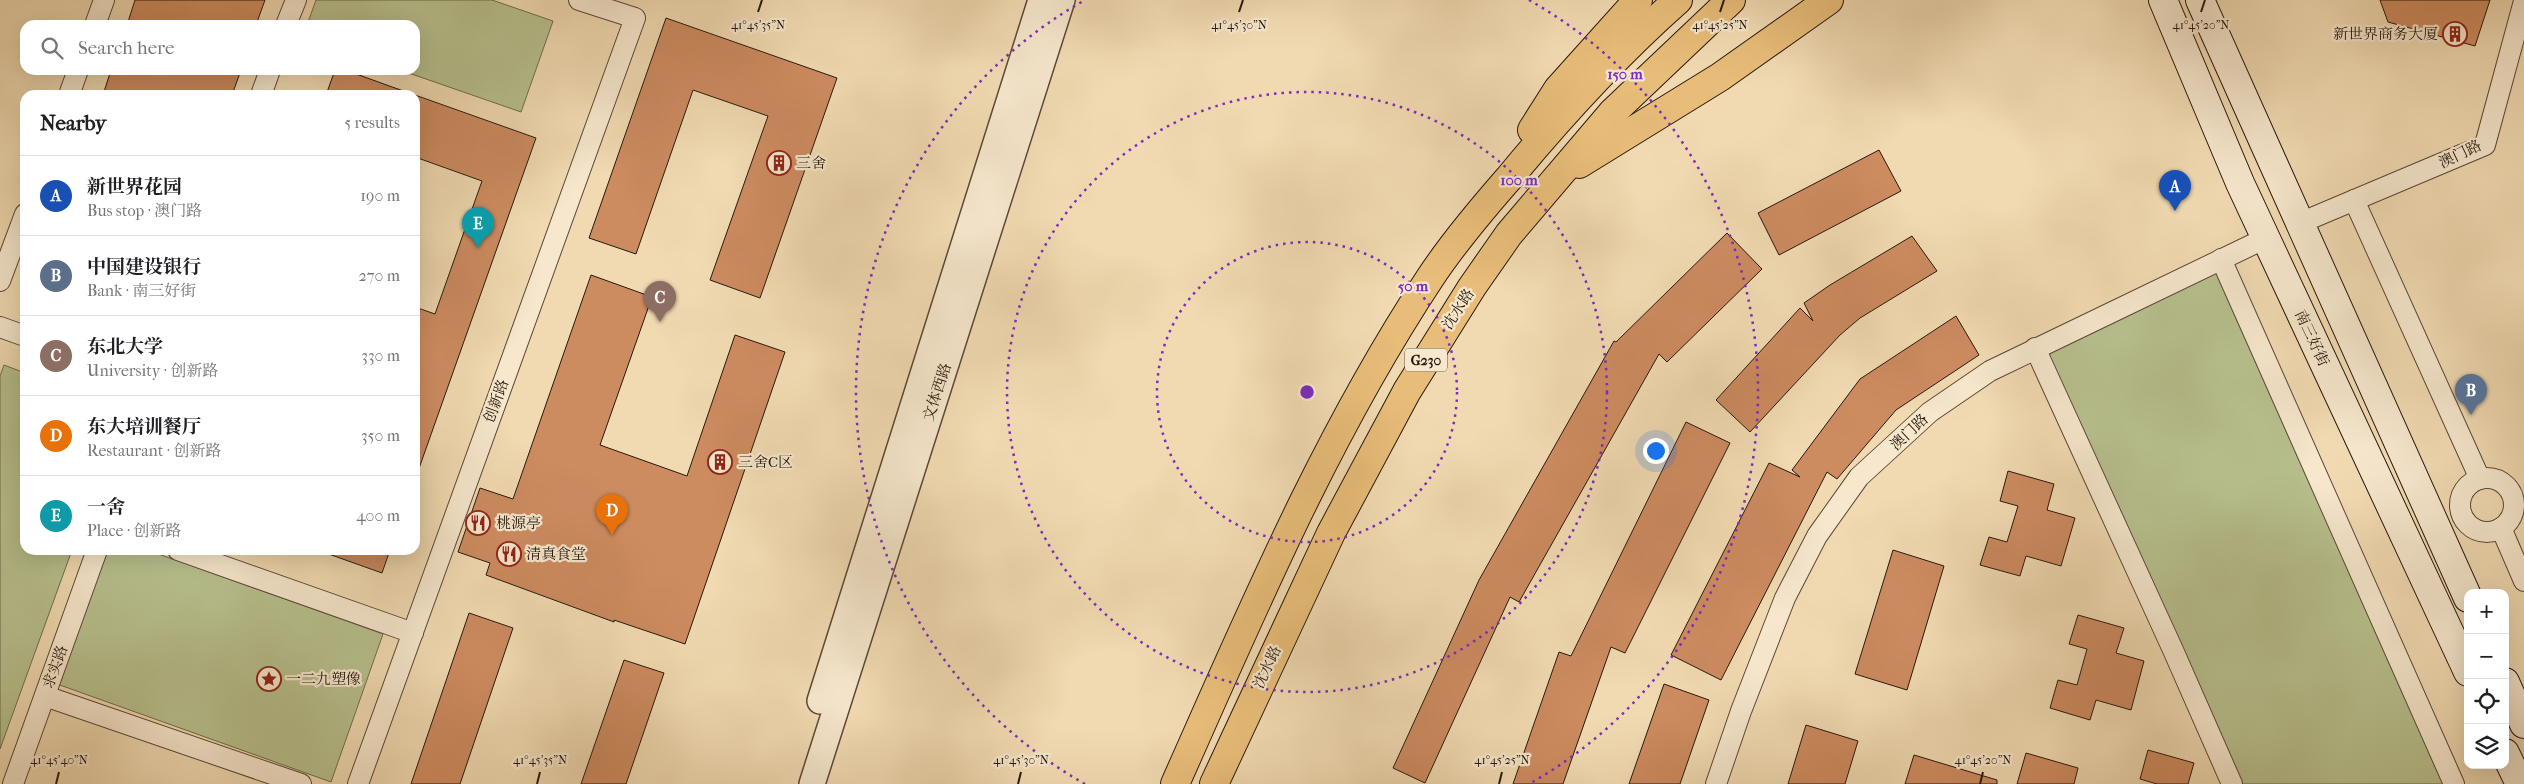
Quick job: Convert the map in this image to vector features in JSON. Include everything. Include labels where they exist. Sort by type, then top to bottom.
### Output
[{"type":"highway","points":[[1474,218],[1558,89],[1638,0]]},
{"type":"highway","name":"G230","points":[[1175,784],[1244,628],[1319,469],[1357,397],[1431,276],[1474,218],[1547,132],[1599,76],[1678,0]]},
{"type":"highway","name":"沈水路","points":[[1214,784],[1323,550],[1407,391],[1472,287],[1498,249],[1612,113],[1731,0]]},
{"type":"highway","points":[[1556,178],[1720,77],[1829,0]]},
{"type":"main road","name":"南三好街","points":[[2163,0],[2266,238],[2464,663]]},
{"type":"main road","points":[[2200,0],[2464,589]]},
{"type":"main road","points":[[2509,691],[2524,724]]},
{"type":"main road","points":[[2509,761],[2520,784]]},
{"type":"street","points":[[97,20],[104,0]]},
{"type":"street","points":[[288,20],[296,0]]},
{"type":"street","name":"创新路","points":[[358,784],[635,18],[578,0]]},
{"type":"street","name":"文体西路","points":[[794,784],[1041,0]]},
{"type":"street","name":"文体西路","points":[[812,784],[1062,0]]},
{"type":"street","name":"澳门路","points":[[2300,223],[2485,145],[2524,1]]},
{"type":"street","points":[[71,90],[76,75]]},
{"type":"street","points":[[263,90],[268,75]]},
{"type":"street","points":[[2354,200],[2480,479]]},
{"type":"street","points":[[0,281],[20,227]]},
{"type":"street","name":"澳门路","points":[[1716,784],[1741,711],[1785,598],[1817,536],[1859,477],[1930,412],[1990,371],[2034,348],[2266,238]]},
{"type":"street","points":[[2221,259],[2454,784]]},
{"type":"street","points":[[0,327],[20,334]]},
{"type":"street","points":[[2034,348],[2173,650],[2232,784]]},
{"type":"street","points":[[2480,479],[2498,480],[2507,487],[2512,495],[2512,513],[2501,528],[2486,532],[2477,529],[2463,517],[2461,498],[2471,483],[2480,479]]},
{"type":"street","points":[[2501,528],[2524,581]]},
{"type":"street","name":"求实路","points":[[13,784],[95,555]]},
{"type":"street","points":[[192,555],[413,633]]},
{"type":"street","points":[[45,696],[301,784]]},
{"type":"green space","points":[[316,0],[492,0],[553,21],[521,112],[414,75],[420,75],[420,20],[309,20]]},
{"type":"green space","points":[[2221,259],[2454,784],[2232,784],[2035,348]]},
{"type":"green space","points":[[4,365],[20,371],[20,555],[70,555],[0,749],[0,376]]},
{"type":"green space","points":[[103,555],[161,555],[383,634],[331,782],[57,684]]},
{"type":"building","points":[[135,0],[265,0],[258,20],[129,20]]},
{"type":"building","name":"新世界商务大厦","points":[[2380,0],[2490,0],[2475,46],[2388,22]]},
{"type":"building","name":"三舍","points":[[666,18],[837,78],[760,298],[710,280],[768,116],[693,90],[636,254],[589,238]]},
{"type":"building","points":[[109,75],[239,75],[234,90],[105,90]]},
{"type":"building","points":[[333,75],[359,75],[401,90],[328,90]]},
{"type":"building","points":[[420,97],[536,138],[420,466],[420,309],[435,314],[482,181],[420,159]]},
{"type":"building","points":[[1879,150],[1901,191],[1779,255],[1758,213]]},
{"type":"building","points":[[1727,233],[1762,269],[1667,362],[1659,354],[1519,602],[1510,597],[1425,783],[1393,768],[1479,580],[1614,341],[1616,342]]},
{"type":"building","points":[[1912,236],[1937,271],[1860,318],[1840,335],[1750,432],[1716,400],[1800,308],[1813,321],[1804,303],[1830,285]]},
{"type":"building","points":[[591,275],[652,297],[600,445],[687,476],[735,335],[785,352],[685,644],[614,620],[614,622],[486,575],[490,563],[458,552],[480,488],[513,499]]},
{"type":"building","points":[[1956,316],[1979,355],[1896,410],[1837,479],[1827,472],[1721,680],[1671,655],[1769,463],[1800,477],[1792,470],[1860,379]]},
{"type":"building","points":[[1686,422],[1730,443],[1625,653],[1611,647],[1563,784],[1513,784],[1559,652],[1571,656]]},
{"type":"building","points":[[2008,471],[2054,484],[2047,510],[2075,518],[2061,566],[2026,556],[2020,576],[1980,565],[1989,537],[2007,542],[2018,506],[2000,501]]},
{"type":"building","points":[[1893,550],[1944,566],[1907,690],[1855,674]]},
{"type":"building","points":[[331,555],[388,555],[382,573]]},
{"type":"building","points":[[469,613],[513,628],[460,784],[411,784]]},
{"type":"building","points":[[2078,615],[2124,628],[2116,653],[2144,661],[2131,710],[2096,700],[2090,720],[2050,708],[2058,680],[2077,685],[2087,649],[2069,644]]},
{"type":"building","points":[[624,660],[664,673],[626,784],[581,784]]},
{"type":"building","points":[[1664,684],[1709,700],[1680,784],[1629,784]]},
{"type":"building","points":[[1806,725],[1858,741],[1845,784],[1788,784]]},
{"type":"building","points":[[2148,750],[2194,763],[2188,784],[2157,784],[2140,779]]},
{"type":"building","points":[[2026,753],[2078,768],[2074,784],[2017,784]]},
{"type":"building","points":[[1914,755],[1997,780],[1997,784],[1905,784]]},
{"type":"place","name":"新世界商务大厦","points":[[2455,34]]},
{"type":"place","name":"三舍","points":[[779,163]]},
{"type":"place","name":"新世界花园","points":[[2175,211]]},
{"type":"place","name":"一舍","points":[[478,248]]},
{"type":"place","name":"东北大学","points":[[660,322]]},
{"type":"place","name":"中国建设银行","points":[[2471,415]]},
{"type":"place","name":"三舍C区","points":[[720,462]]},
{"type":"place","name":"桃源亭","points":[[478,523]]},
{"type":"place","name":"东大培训餐厅","points":[[612,535]]},
{"type":"place","name":"清真食堂","points":[[509,554]]},
{"type":"place","name":"一二九塑像","points":[[269,679]]}]
